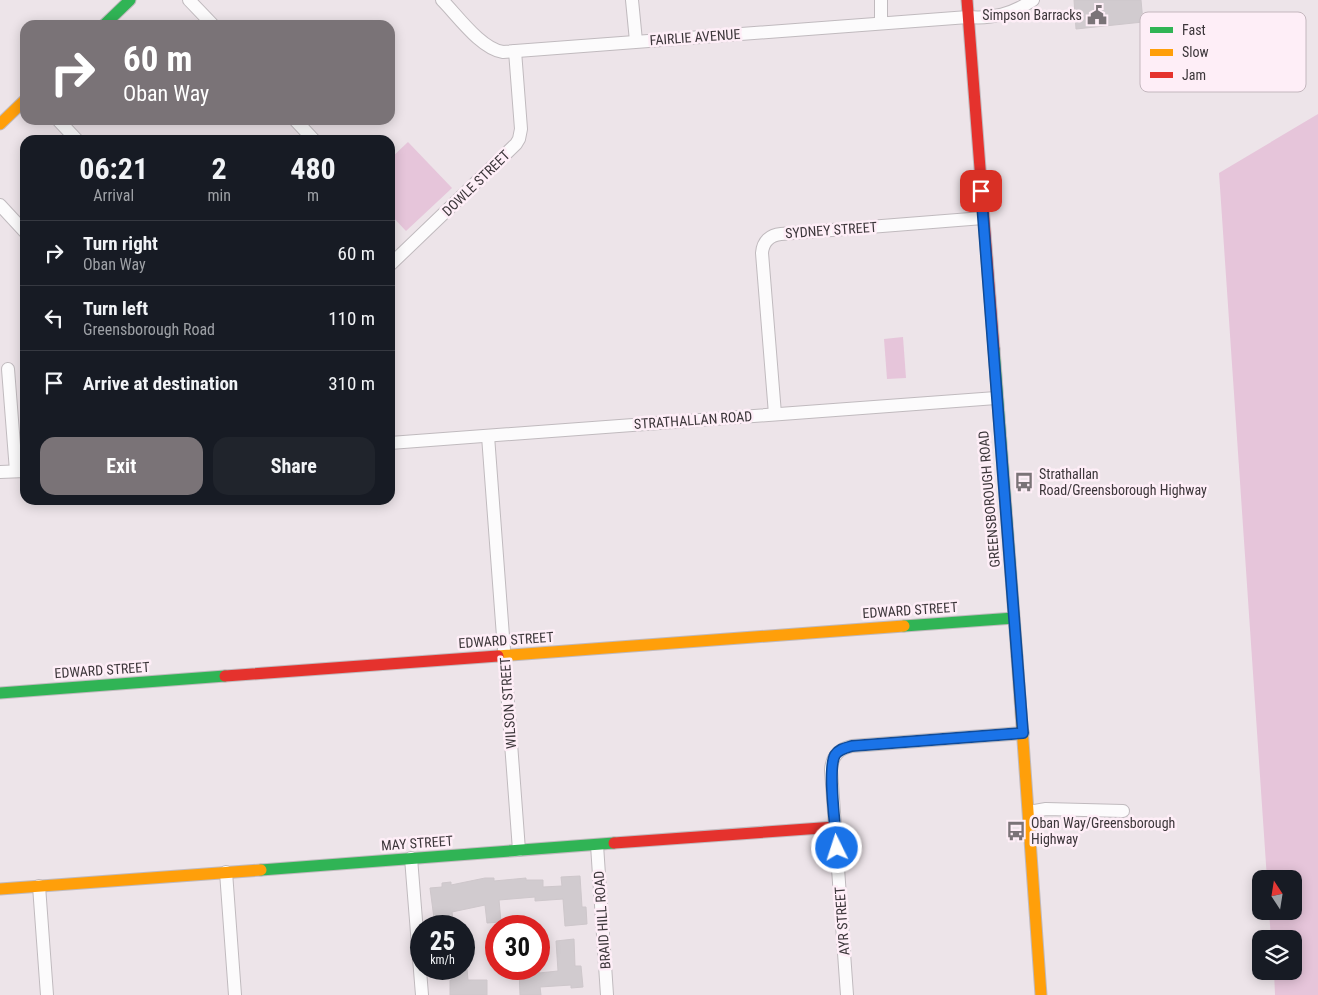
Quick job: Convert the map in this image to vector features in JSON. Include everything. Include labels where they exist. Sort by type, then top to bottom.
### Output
[{"type":"main road","points":[[109,20],[130,0]]},
{"type":"main road","name":"GREENSBOROUGH ROAD","points":[[967,0],[1029,812],[1041,995]]},
{"type":"main road","points":[[0,124],[20,105]]},
{"type":"main road","name":"EDWARD STREET","points":[[0,693],[1014,618]]},
{"type":"main road","name":"MAY STREET","points":[[0,889],[835,827]]},
{"type":"street","points":[[189,0],[208,20]]},
{"type":"street","name":"FAIRLIE AVENUE","points":[[442,0],[482,41],[492,49],[502,52],[881,23],[968,17],[987,18],[1005,15],[1033,0]]},
{"type":"street","points":[[632,0],[636,41]]},
{"type":"street","points":[[881,0],[881,23]]},
{"type":"street","name":"DOWLE STREET","points":[[395,260],[519,139],[521,129],[515,51]]},
{"type":"street","points":[[63,125],[72,135]]},
{"type":"street","points":[[300,125],[309,135]]},
{"type":"street","points":[[0,205],[20,227]]},
{"type":"street","name":"SYDNEY STREET","points":[[775,414],[762,252],[767,240],[774,235],[781,234],[983,218]]},
{"type":"street","points":[[8,369],[20,463]]},
{"type":"street","name":"STRATHALLAN ROAD","points":[[395,443],[996,398]]},
{"type":"street","name":"WILSON STREET","points":[[488,436],[519,850]]},
{"type":"street","points":[[0,472],[20,471]]},
{"type":"street","name":"AYR STREET","points":[[847,995],[831,770],[834,757],[840,750],[852,746],[1023,733]]},
{"type":"street","points":[[1029,812],[1046,809],[1123,811]]},
{"type":"street","name":"BRAID HILL ROAD","points":[[597,845],[607,995]]},
{"type":"street","points":[[411,858],[422,995]]},
{"type":"street","points":[[226,872],[235,995]]},
{"type":"street","points":[[39,886],[47,995]]},
{"type":"shaded area","points":[[1318,114],[1318,995],[1275,995],[1274,980],[1302,980],[1302,930],[1270,930],[1270,920],[1302,920],[1302,870],[1266,870],[1219,173]]},
{"type":"shaded area","points":[[408,142],[452,188],[406,231],[395,219],[395,154]]},
{"type":"shaded area","points":[[903,337],[906,378],[887,379],[884,339]]},
{"type":"building","points":[[1074,0],[1141,0],[1142,12],[1140,12],[1140,22],[1076,29]]},
{"type":"building","points":[[580,876],[582,907],[586,907],[587,924],[565,926],[563,899],[535,901],[535,897],[499,900],[500,915],[486,915],[485,905],[452,912],[452,915],[434,915],[430,888],[442,887],[442,883],[451,882],[451,885],[485,878],[494,878],[494,881],[526,878],[526,880],[543,880],[543,887],[562,886],[561,877]]},
{"type":"building","points":[[574,939],[575,966],[581,966],[583,987],[571,988],[571,985],[540,987],[541,995],[520,995],[519,980],[550,980],[550,972],[558,971],[556,941]]},
{"type":"building","points":[[450,980],[487,980],[487,995],[450,995]]},
{"type":"traffic: fast","points":[[109,20],[130,0]]},
{"type":"traffic: fast","points":[[994,349],[1017,656]]},
{"type":"traffic: fast","points":[[904,626],[1014,618]]},
{"type":"traffic: fast","points":[[0,693],[225,676]]},
{"type":"traffic: fast","points":[[261,870],[614,843]]},
{"type":"traffic: slow","points":[[0,124],[20,105]]},
{"type":"traffic: slow","points":[[498,656],[904,626]]},
{"type":"traffic: slow","points":[[1017,656],[1041,995]]},
{"type":"traffic: slow","points":[[0,889],[261,870]]},
{"type":"traffic: jam","points":[[967,0],[994,349]]},
{"type":"traffic: jam","points":[[225,676],[498,656]]},
{"type":"traffic: jam","points":[[614,843],[835,827]]},
{"type":"place","name":"Simpson Barracks","points":[[1097,15]]},
{"type":"place","name":"Strathallan Road/Greensborough Highway","points":[[1024,482]]},
{"type":"place","name":"Oban Way/Greensborough Highway","points":[[1016,831]]},
{"type":"route","points":[[837,848],[831,770],[834,757],[840,750],[852,746],[1023,733],[981,191]]}]
